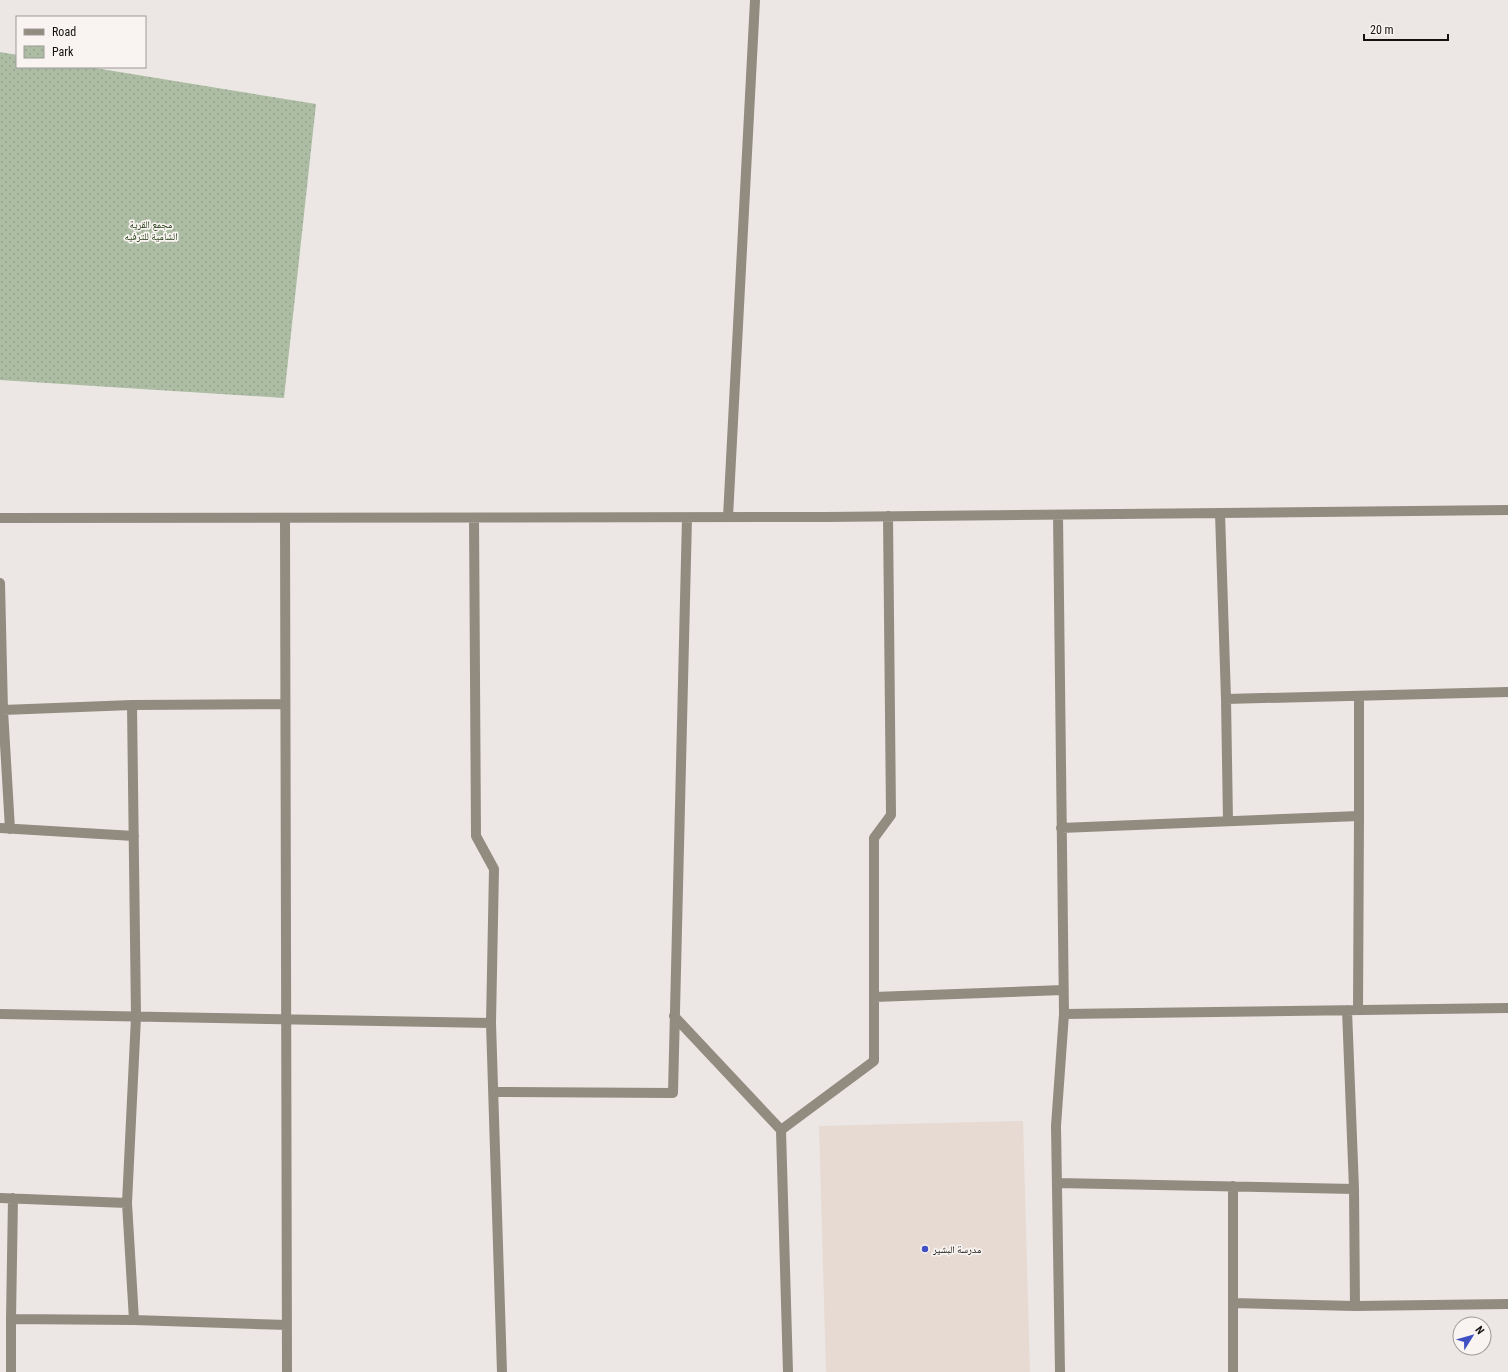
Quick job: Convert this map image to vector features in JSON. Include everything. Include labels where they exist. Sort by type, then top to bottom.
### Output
[{"type":"street","points":[[728,517],[756,0]]},
{"type":"street","points":[[0,518],[687,518],[1508,510]]},
{"type":"street","points":[[1220,513],[1228,821]]},
{"type":"street","points":[[1058,515],[1064,1014],[1056,1126],[1060,1372]]},
{"type":"street","points":[[781,1130],[874,1061],[874,838],[891,815],[888,516]]},
{"type":"street","points":[[285,518],[287,1372]]},
{"type":"street","points":[[474,518],[476,836],[494,869],[491,1022],[502,1372]]},
{"type":"street","points":[[494,1092],[673,1093],[687,518]]},
{"type":"street","points":[[0,583],[5,828],[134,836]]},
{"type":"street","points":[[1226,699],[1508,692]]},
{"type":"street","points":[[1358,1010],[1359,696]]},
{"type":"street","points":[[3,710],[132,705],[286,704]]},
{"type":"street","points":[[132,705],[136,1017],[127,1203],[134,1320]]},
{"type":"street","points":[[1062,828],[1359,816]]},
{"type":"street","points":[[874,997],[1063,990]]},
{"type":"street","points":[[1064,1014],[1508,1008]]},
{"type":"street","points":[[1347,1010],[1354,1189],[1355,1306]]},
{"type":"street","points":[[0,1014],[491,1022]]},
{"type":"street","points":[[674,1016],[781,1130],[788,1372]]},
{"type":"street","points":[[1057,1183],[1354,1189]]},
{"type":"street","points":[[1233,1186],[1233,1372]]},
{"type":"street","points":[[0,1198],[127,1203]]},
{"type":"street","points":[[11,1372],[12,1198]]},
{"type":"street","points":[[1233,1303],[1355,1306],[1508,1304]]},
{"type":"street","points":[[11,1319],[134,1320],[286,1325]]},
{"type":"shaded area","name":"مدرسة البشير","points":[[1023,1121],[1030,1372],[826,1372],[819,1126]]},
{"type":"green space","name":"مجمع القرية الشامية للترفيه","points":[[0,52],[16,55],[16,68],[95,68],[316,104],[284,398],[0,380]]},
{"type":"place","name":"مدرسة البشير","points":[[925,1249]]}]
